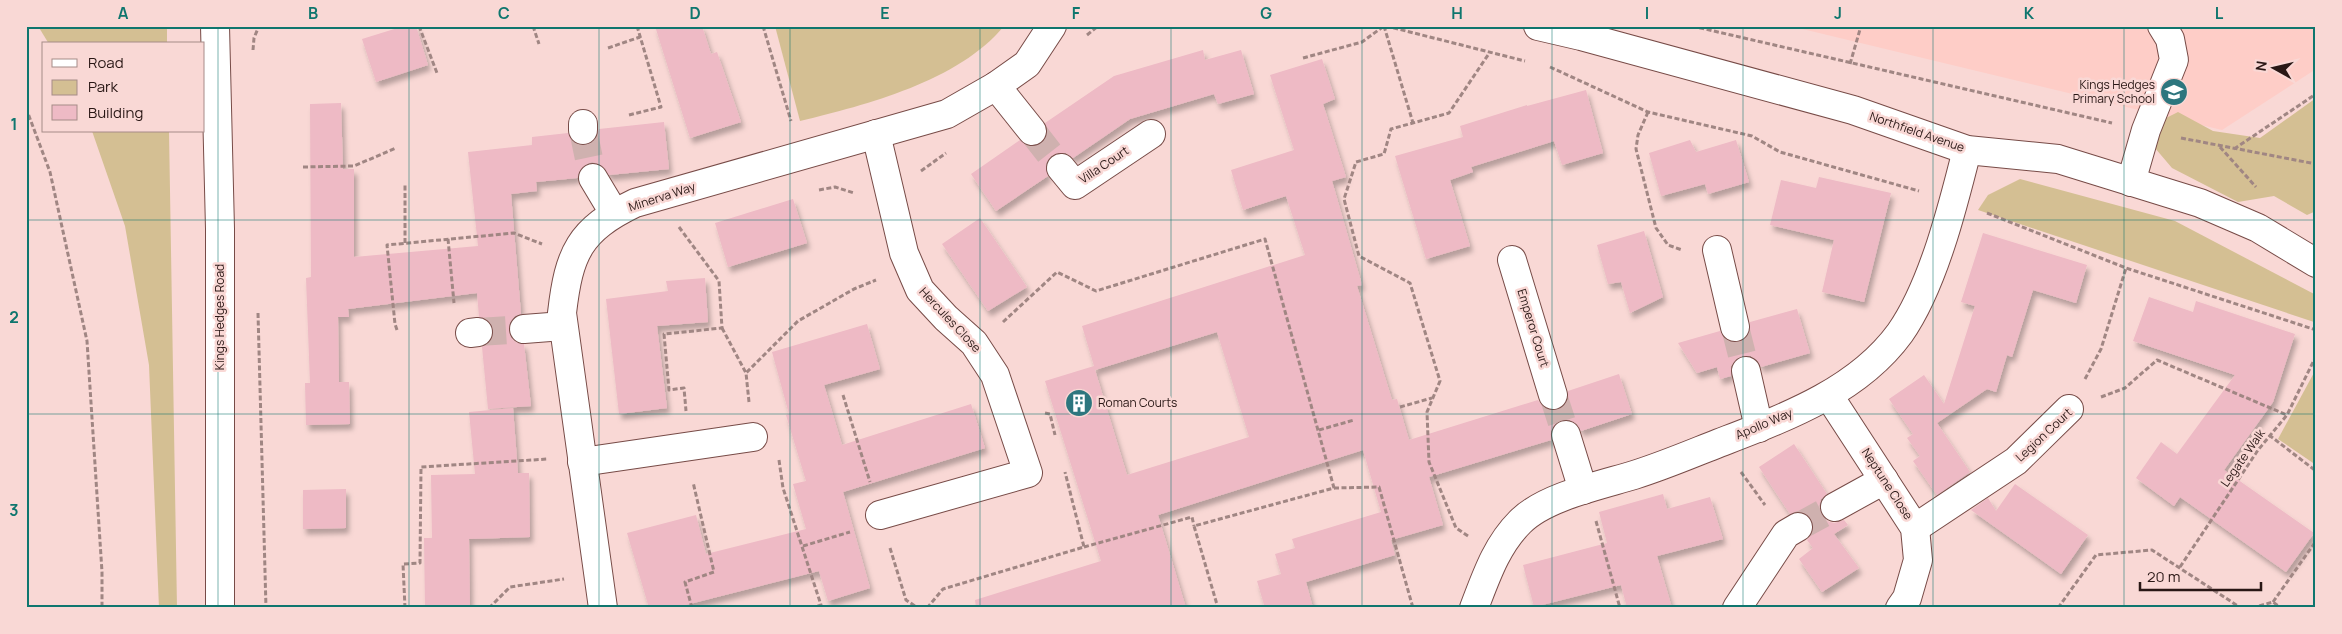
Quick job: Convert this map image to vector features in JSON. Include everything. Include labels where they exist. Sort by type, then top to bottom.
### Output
[{"type":"street","name":"Kings Hedges Road","points":[[215,26],[220,239],[220,608]]},
{"type":"street","name":"Minerva Way","points":[[603,608],[569,460],[562,313],[565,282],[577,248],[594,229],[614,213],[644,201],[947,114],[996,86],[1027,64],[1052,26]]},
{"type":"street","name":"Northfield Avenue","points":[[1538,26],[1582,36],[1853,110],[1967,150],[2058,160],[2200,203],[2258,228],[2316,263]]},
{"type":"street","points":[[2131,182],[2146,130],[2174,60],[2170,39],[2162,26]]},
{"type":"street","points":[[996,86],[1032,131]]},
{"type":"street","name":"Hercules Close","points":[[876,134],[904,254],[920,290],[946,318],[974,343],[995,375],[1028,473],[880,514]]},
{"type":"street","name":"Villa Court","points":[[1061,168],[1074,185],[1151,134]]},
{"type":"street","name":"Apollo Way","points":[[1474,608],[1496,553],[1521,521],[1549,503],[1647,471],[1759,428],[1829,396],[1868,368],[1900,333],[1923,292],[1954,200],[1967,150]]},
{"type":"street","points":[[593,178],[614,213]]},
{"type":"street","points":[[1717,250],[1735,327]]},
{"type":"street","name":"Emperor Court","points":[[1512,260],[1554,395]]},
{"type":"street","points":[[524,329],[563,326]]},
{"type":"street","points":[[1746,371],[1759,428]]},
{"type":"street","name":"Neptune Close","points":[[1829,396],[1915,528],[1918,560],[1907,598],[1900,608]]},
{"type":"street","name":"Legion Court","points":[[1915,528],[2016,461],[2069,409]]},
{"type":"street","points":[[1566,435],[1585,490]]},
{"type":"street","points":[[569,460],[753,437]]},
{"type":"street","points":[[1836,507],[1884,480]]},
{"type":"street","points":[[1738,608],[1792,531]]},
{"type":"path","points":[[253,56],[254,38],[259,26]]},
{"type":"path","points":[[419,26],[437,73]]},
{"type":"path","points":[[533,26],[539,44]]},
{"type":"path","points":[[629,115],[661,107],[638,26]]},
{"type":"path","points":[[763,26],[794,128]]},
{"type":"path","points":[[1085,37],[1098,26]]},
{"type":"path","points":[[1385,26],[1413,123]]},
{"type":"path","points":[[1303,58],[1362,42],[1385,26],[1532,62]]},
{"type":"path","points":[[1692,26],[1850,64],[2146,130],[2233,149],[2316,164]]},
{"type":"path","points":[[1850,64],[1861,26]]},
{"type":"path","points":[[608,48],[640,37]]},
{"type":"path","points":[[1490,52],[1449,113],[1391,129],[1384,154],[1356,162],[1344,199],[1359,256],[1410,283],[1440,381],[1427,412],[1429,462],[1456,528],[1496,553]]},
{"type":"path","points":[[1541,64],[1648,112],[1752,136],[1780,152],[1954,200],[2126,268],[2316,330]]},
{"type":"path","points":[[2233,149],[2316,94]]},
{"type":"path","points":[[26,108],[50,172],[86,341],[102,572],[102,608]]},
{"type":"path","points":[[1648,112],[1638,135],[1636,149],[1656,228],[1668,245],[1690,253],[1717,250]]},
{"type":"path","points":[[2219,146],[2258,189]]},
{"type":"path","points":[[303,167],[354,166],[396,148]]},
{"type":"path","points":[[918,178],[921,171],[938,158],[953,150]]},
{"type":"path","points":[[405,184],[405,243]]},
{"type":"path","points":[[810,192],[835,187],[854,193],[859,199]]},
{"type":"path","points":[[677,224],[687,222]]},
{"type":"path","points":[[397,330],[387,245],[514,233],[546,246]]},
{"type":"path","points":[[448,239],[468,326]]},
{"type":"path","points":[[1002,324],[1058,272],[1096,291],[1265,239],[1334,488]]},
{"type":"path","points":[[2069,409],[2101,349],[2126,268]]},
{"type":"path","points":[[746,373],[798,321],[854,289],[880,279]]},
{"type":"path","points":[[258,303],[266,608]]},
{"type":"path","points":[[722,328],[746,373],[753,437],[775,434],[784,488],[821,605],[811,608]]},
{"type":"path","name":"Legate Walk","points":[[2180,567],[2269,435],[2287,415],[2316,356]]},
{"type":"path","name":"Legion Court","points":[[2069,409],[2125,388],[2157,360],[2287,415]]},
{"type":"path","points":[[1400,407],[1432,398]]},
{"type":"path","points":[[1042,412],[1050,414],[1057,443]]},
{"type":"path","points":[[1318,430],[1354,420]]},
{"type":"path","points":[[2269,435],[2316,471]]},
{"type":"path","points":[[1720,442],[1792,531]]},
{"type":"path","points":[[405,608],[403,564],[420,564],[421,467],[569,460]]},
{"type":"path","points":[[1065,471],[1084,547]]},
{"type":"path","points":[[1194,526],[1334,488],[1379,487],[1413,608]]},
{"type":"path","points":[[1585,490],[1620,608]]},
{"type":"path","points":[[928,608],[943,589],[1192,517],[1218,608]]},
{"type":"path","points":[[803,546],[856,530]]},
{"type":"path","points":[[2252,608],[2273,602],[2316,541]]},
{"type":"path","points":[[2058,608],[2096,555],[2152,550],[2241,608]]},
{"type":"path","points":[[489,608],[510,587],[574,578]]},
{"type":"path","points":[[906,600],[918,608]]},
{"type":"path","points":[[2273,602],[2281,608]]},
{"type":"path","points":[[1345,608],[1350,608]]},
{"type":"shaded area","name":"Kings Hedges Primary School","points":[[1790,26],[2316,26],[2316,69],[2222,130]]},
{"type":"green space","points":[[38,26],[167,26],[167,42],[48,42]]},
{"type":"green space","points":[[775,26],[1004,26],[985,45],[962,62],[937,76],[882,98],[800,121]]},
{"type":"green space","points":[[2316,98],[2316,211],[2307,215],[2274,196],[2238,202],[2172,168],[2155,148],[2164,119],[2178,112],[2213,131],[2260,138]]},
{"type":"green space","points":[[92,132],[169,132],[177,608],[159,608],[149,365],[125,226]]},
{"type":"green space","points":[[2020,179],[2175,221],[2316,295],[2314,322],[1978,210],[1988,195]]},
{"type":"green space","points":[[2316,369],[2316,465],[2278,439]]},
{"type":"building","points":[[404,26],[416,26],[428,65],[376,82],[362,39]]},
{"type":"building","points":[[655,26],[702,26],[711,54],[717,52],[741,122],[690,138]]},
{"type":"building","points":[[1203,50],[1205,60],[1241,50],[1254,94],[1218,104],[1214,94],[1130,119],[1073,158],[1066,153],[1058,153],[1051,156],[1046,163],[1048,176],[996,211],[971,174],[1020,140],[1027,146],[1041,143],[1047,136],[1045,123],[1114,76]]},
{"type":"building","points":[[1322,59],[1335,99],[1323,104],[1346,177],[1332,181],[1362,285],[1357,286],[1392,400],[1397,399],[1409,440],[1538,400],[1543,407],[1549,410],[1558,410],[1564,406],[1568,399],[1568,391],[1619,374],[1632,414],[1581,431],[1577,424],[1570,420],[1561,420],[1555,424],[1551,431],[1551,440],[1429,477],[1443,525],[1391,540],[1395,555],[1306,582],[1313,608],[1265,608],[1257,581],[1281,574],[1275,554],[1295,548],[1292,539],[1381,512],[1363,450],[1158,515],[1186,608],[976,608],[975,600],[1101,561],[1045,381],[1094,366],[1082,326],[1305,255],[1286,196],[1243,210],[1231,170],[1294,150],[1270,75]],"holes":[[[1217,332],[1249,437],[1127,475],[1095,370]]]},
{"type":"building","points":[[1586,90],[1603,153],[1562,165],[1554,141],[1471,167],[1473,172],[1450,180],[1470,246],[1426,259],[1395,156],[1463,137],[1460,126],[1527,105]]},
{"type":"building","points":[[341,103],[343,169],[354,169],[354,257],[478,246],[468,152],[532,145],[532,137],[568,133],[575,143],[583,146],[590,144],[596,138],[599,129],[664,122],[669,169],[609,175],[601,165],[592,162],[580,170],[577,178],[536,182],[537,191],[511,194],[521,314],[515,316],[510,322],[509,331],[511,338],[517,343],[524,344],[531,406],[488,409],[482,347],[492,338],[494,331],[490,322],[479,317],[477,293],[348,309],[349,317],[338,317],[339,382],[349,382],[350,424],[306,425],[305,383],[310,383],[306,278],[311,277],[310,104]]},
{"type":"building","points":[[1690,140],[1696,152],[1736,140],[1749,182],[1708,194],[1705,184],[1661,196],[1649,153]]},
{"type":"building","points":[[1819,177],[1891,193],[1864,302],[1822,292],[1834,240],[1770,225],[1781,180],[1816,188]]},
{"type":"building","points":[[793,199],[807,243],[728,267],[715,223]]},
{"type":"building","points":[[980,218],[1027,287],[988,311],[942,244]]},
{"type":"building","points":[[1644,231],[1663,297],[1630,313],[1621,282],[1608,284],[1597,245]]},
{"type":"building","points":[[1983,233],[2087,265],[2076,303],[2033,290],[2012,357],[2007,355],[1996,392],[1987,389],[1937,423],[1970,472],[1937,495],[1913,461],[1920,456],[1907,438],[1913,434],[1889,399],[1924,375],[1944,404],[1975,306],[1961,302]]},
{"type":"building","points":[[705,278],[708,322],[657,326],[667,408],[619,414],[606,299],[668,291],[666,281]]},
{"type":"building","points":[[2149,297],[2193,312],[2196,301],[2295,334],[2273,402],[2224,470],[2314,533],[2286,572],[2180,497],[2174,506],[2136,478],[2161,442],[2177,454],[2235,375],[2133,341]]},
{"type":"building","points":[[1797,309],[1810,353],[1761,367],[1758,361],[1751,356],[1742,356],[1736,359],[1731,366],[1731,376],[1720,379],[1717,367],[1697,373],[1678,343],[1720,331],[1724,338],[1730,342],[1739,342],[1746,338],[1750,332],[1750,322]]},
{"type":"building","points":[[867,324],[880,369],[824,385],[842,445],[971,404],[985,448],[843,492],[870,588],[828,601],[819,571],[674,608],[649,608],[627,533],[696,515],[706,554],[806,529],[793,484],[806,481],[786,415],[789,414],[772,352]]},
{"type":"building","points":[[513,408],[518,473],[529,473],[530,537],[469,539],[470,608],[425,608],[424,538],[432,538],[431,475],[475,474],[469,412]]},
{"type":"building","points":[[1794,444],[1827,494],[1821,499],[1819,506],[1822,515],[1827,521],[1834,523],[1844,520],[1848,525],[1834,534],[1859,568],[1822,592],[1799,559],[1813,548],[1807,540],[1812,534],[1814,527],[1812,520],[1805,513],[1797,511],[1790,514],[1759,467]]},
{"type":"building","points":[[2015,484],[2088,535],[2061,574],[1971,510],[1988,498],[1996,511]]},
{"type":"building","points":[[346,489],[346,528],[303,529],[303,490]]},
{"type":"building","points":[[1663,494],[1667,509],[1710,497],[1723,539],[1657,556],[1672,608],[1627,608],[1621,585],[1534,607],[1523,565],[1607,543],[1599,512]]},
{"type":"tunnel","points":[[583,130],[593,178]]},
{"type":"tunnel","points":[[1032,131],[1061,168]]},
{"type":"tunnel","points":[[1735,327],[1746,371]]},
{"type":"tunnel","points":[[478,332],[524,329]]},
{"type":"tunnel","points":[[1553,395],[1566,435]]},
{"type":"tunnel","points":[[1798,527],[1835,507]]},
{"type":"place","name":"Kings Hedges Primary School","points":[[2174,92]]},
{"type":"place","name":"Roman Courts","points":[[1079,403]]}]
